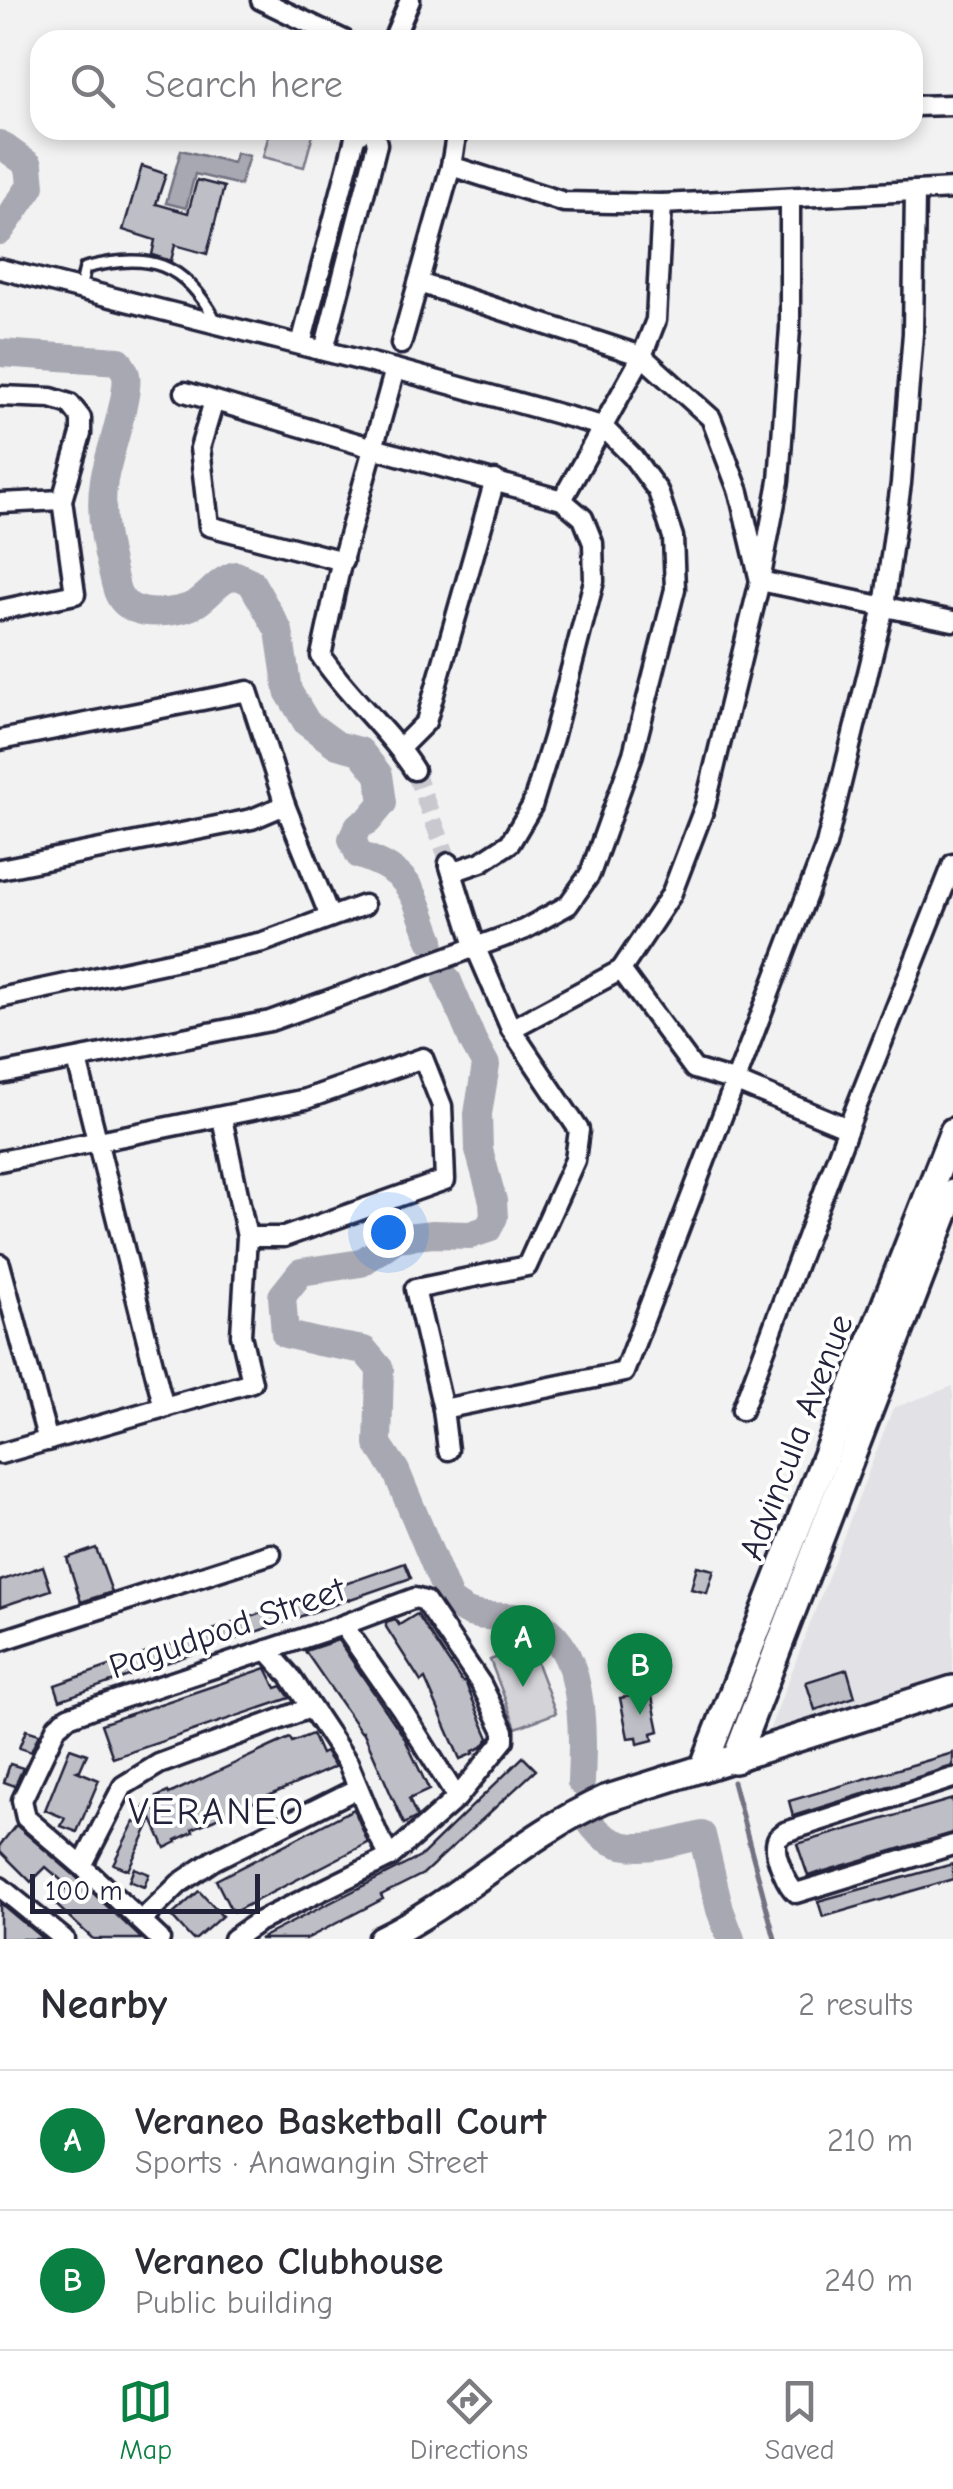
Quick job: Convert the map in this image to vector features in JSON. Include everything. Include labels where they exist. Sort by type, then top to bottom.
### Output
[{"type":"main road","name":"Advincula Avenue","points":[[735,1760],[953,1131]]},
{"type":"main road","name":"Advincula Avenue","points":[[704,1768],[867,1384],[953,1193]]},
{"type":"main road","points":[[381,1939],[442,1905],[582,1810],[632,1790],[953,1690]]},
{"type":"street","points":[[260,0],[323,30]]},
{"type":"street","points":[[397,30],[410,0]]},
{"type":"street","points":[[923,106],[953,104]]},
{"type":"street","points":[[301,344],[354,140]]},
{"type":"street","points":[[324,350],[376,140]]},
{"type":"street","points":[[401,344],[455,140]]},
{"type":"street","points":[[451,166],[564,202],[662,204],[953,190]]},
{"type":"street","points":[[443,1410],[624,1372],[826,846],[884,607],[902,483],[913,333],[915,191]]},
{"type":"street","points":[[512,1029],[622,970],[670,895],[705,806],[760,582],[779,481],[790,328],[790,198]]},
{"type":"street","points":[[562,500],[642,356],[656,320],[662,204]]},
{"type":"street","points":[[0,269],[301,344],[602,426],[633,457],[658,491],[673,536],[675,589],[633,754],[590,874],[568,905],[522,930],[270,1021],[0,1074]]},
{"type":"street","points":[[419,284],[642,356],[711,418],[739,492],[760,582]]},
{"type":"street","points":[[395,369],[321,656],[400,748],[414,770]]},
{"type":"street","points":[[184,392],[562,500],[582,518],[593,543],[594,581],[554,738],[532,806],[510,844],[481,862],[451,867],[475,946],[512,1029],[579,1130],[574,1160],[527,1266],[414,1289],[443,1410],[448,1450]]},
{"type":"street","points":[[0,396],[51,398],[70,404],[81,418],[81,434],[62,500],[75,594],[0,610]]},
{"type":"street","points":[[214,401],[200,448],[209,526],[343,561]]},
{"type":"street","points":[[400,748],[426,722],[496,480]]},
{"type":"street","points":[[0,504],[62,500]]},
{"type":"street","points":[[760,582],[953,621]]},
{"type":"street","points":[[0,740],[248,691],[286,805],[330,917]]},
{"type":"street","points":[[0,869],[252,818],[286,805]]},
{"type":"street","points":[[742,1410],[953,864]]},
{"type":"street","points":[[0,998],[262,942],[364,905]]},
{"type":"street","points":[[622,970],[694,1069],[734,1081],[848,1128]]},
{"type":"street","points":[[0,1161],[306,1099],[423,1058],[442,1106],[445,1180],[284,1237],[247,1236]]},
{"type":"street","points":[[77,1060],[164,1408]]},
{"type":"street","points":[[0,1454],[252,1382],[241,1335],[247,1236],[222,1118]]},
{"type":"street","points":[[0,1264],[48,1441]]},
{"type":"street","points":[[0,1641],[271,1554]]},
{"type":"street","name":"Pagudpod Street","points":[[82,1866],[26,1818],[22,1800],[57,1726],[68,1717],[414,1598],[425,1601],[481,1684],[506,1736],[457,1798]]},
{"type":"street","points":[[233,1939],[256,1923],[390,1858],[457,1798],[343,1625]]},
{"type":"street","points":[[267,1650],[290,1676],[348,1763],[390,1858]]},
{"type":"street","points":[[160,1939],[82,1866],[123,1786],[159,1764],[310,1708]]},
{"type":"street","points":[[953,1778],[785,1832],[776,1847],[788,1887],[796,1893],[953,1845]]},
{"type":"street","points":[[141,1921],[180,1883],[214,1860],[358,1788]]},
{"type":"street","points":[[0,1888],[64,1939]]},
{"type":"lane","points":[[80,289],[86,268],[115,260],[144,261],[170,269],[194,287],[218,324]]},
{"type":"shaded area","points":[[267,140],[311,140],[304,167],[263,157]]},
{"type":"shaded area","points":[[181,150],[233,163],[236,153],[249,156],[240,185],[195,174],[186,208],[166,203]]},
{"type":"shaded area","points":[[953,1386],[953,1674],[767,1736],[893,1408]]},
{"type":"shaded area","points":[[530,1645],[556,1713],[516,1728],[490,1660]]},
{"type":"building","points":[[142,166],[166,174],[156,204],[188,213],[197,180],[224,187],[207,254],[175,245],[171,261],[152,255],[155,240],[123,230]]},
{"type":"building","points":[[96,1548],[112,1592],[81,1602],[67,1558]]},
{"type":"building","points":[[405,1563],[411,1578],[60,1700],[55,1685]]},
{"type":"building","points":[[43,1566],[51,1590],[0,1607],[0,1581]]},
{"type":"building","points":[[697,1566],[714,1570],[707,1593],[691,1589]]},
{"type":"building","points":[[417,1614],[465,1682],[489,1738],[474,1753],[460,1759],[425,1679],[421,1682],[386,1627],[386,1622],[395,1619],[399,1625]]},
{"type":"building","points":[[338,1640],[404,1737],[429,1790],[409,1799],[417,1817],[404,1824],[363,1731],[305,1651]]},
{"type":"building","points":[[266,1668],[276,1688],[282,1686],[290,1698],[113,1758],[101,1724]]},
{"type":"building","points":[[847,1669],[855,1697],[815,1710],[806,1682]]},
{"type":"building","points":[[643,1684],[645,1693],[651,1692],[659,1731],[652,1733],[653,1740],[638,1744],[637,1737],[628,1738],[620,1698],[630,1696],[628,1687]]},
{"type":"building","points":[[26,1730],[39,1734],[31,1752],[19,1748]]},
{"type":"building","points":[[312,1734],[321,1754],[325,1752],[335,1767],[192,1829],[193,1832],[165,1848],[152,1819],[128,1870],[113,1864],[145,1806],[164,1814],[157,1797],[290,1738],[292,1742]]},
{"type":"building","points":[[70,1748],[87,1754],[77,1771],[99,1780],[77,1832],[61,1826],[65,1818],[45,1810]]},
{"type":"building","points":[[953,1753],[953,1766],[793,1816],[789,1801]]},
{"type":"building","points":[[523,1757],[536,1770],[423,1874],[306,1939],[259,1939],[420,1857]]},
{"type":"building","points":[[10,1764],[23,1768],[15,1786],[4,1782]]},
{"type":"building","points":[[953,1799],[953,1833],[808,1876],[797,1844]]},
{"type":"building","points":[[354,1809],[368,1843],[234,1912],[230,1908],[216,1880]]},
{"type":"building","points":[[16,1825],[142,1939],[93,1939],[53,1902],[68,1886],[46,1867],[31,1882],[0,1851],[0,1845]]},
{"type":"building","points":[[953,1864],[953,1879],[823,1917],[818,1901]]},
{"type":"building","points":[[134,1868],[149,1874],[144,1887],[129,1881]]},
{"type":"building","points":[[199,1891],[222,1916],[192,1939],[171,1916]]},
{"type":"building","points":[[0,1903],[36,1933],[43,1939],[0,1939]]},
{"type":"waterway","points":[[0,144],[29,165],[31,186],[0,231]]},
{"type":"waterway","points":[[0,353],[119,361],[126,384],[102,503],[109,560],[118,593],[136,610],[162,612],[189,607],[236,575],[251,582],[279,631],[288,691],[307,723],[337,745],[360,751],[379,775],[383,803],[368,821],[358,826],[352,839],[359,855],[401,877],[431,940]]},
{"type":"waterway","points":[[447,979],[486,1065],[478,1114],[479,1150],[494,1217],[488,1229],[470,1235],[397,1238],[361,1263],[301,1272],[282,1296],[285,1334],[364,1350],[380,1369],[378,1444],[396,1471],[450,1601],[477,1615],[532,1621],[550,1632],[563,1649],[578,1692],[581,1782]]},
{"type":"waterway","points":[[733,1782],[775,1939]]},
{"type":"waterway","points":[[585,1814],[608,1840],[622,1845],[652,1846],[702,1835],[731,1939]]},
{"type":"tunnel","points":[[414,770],[449,862]]},
{"type":"place","name":"Veraneo Basketball Court","points":[[523,1687]]},
{"type":"place","name":"Veraneo Clubhouse","points":[[640,1715]]},
{"type":"district","name":"VERANEO","points":[[217,1812]]}]
